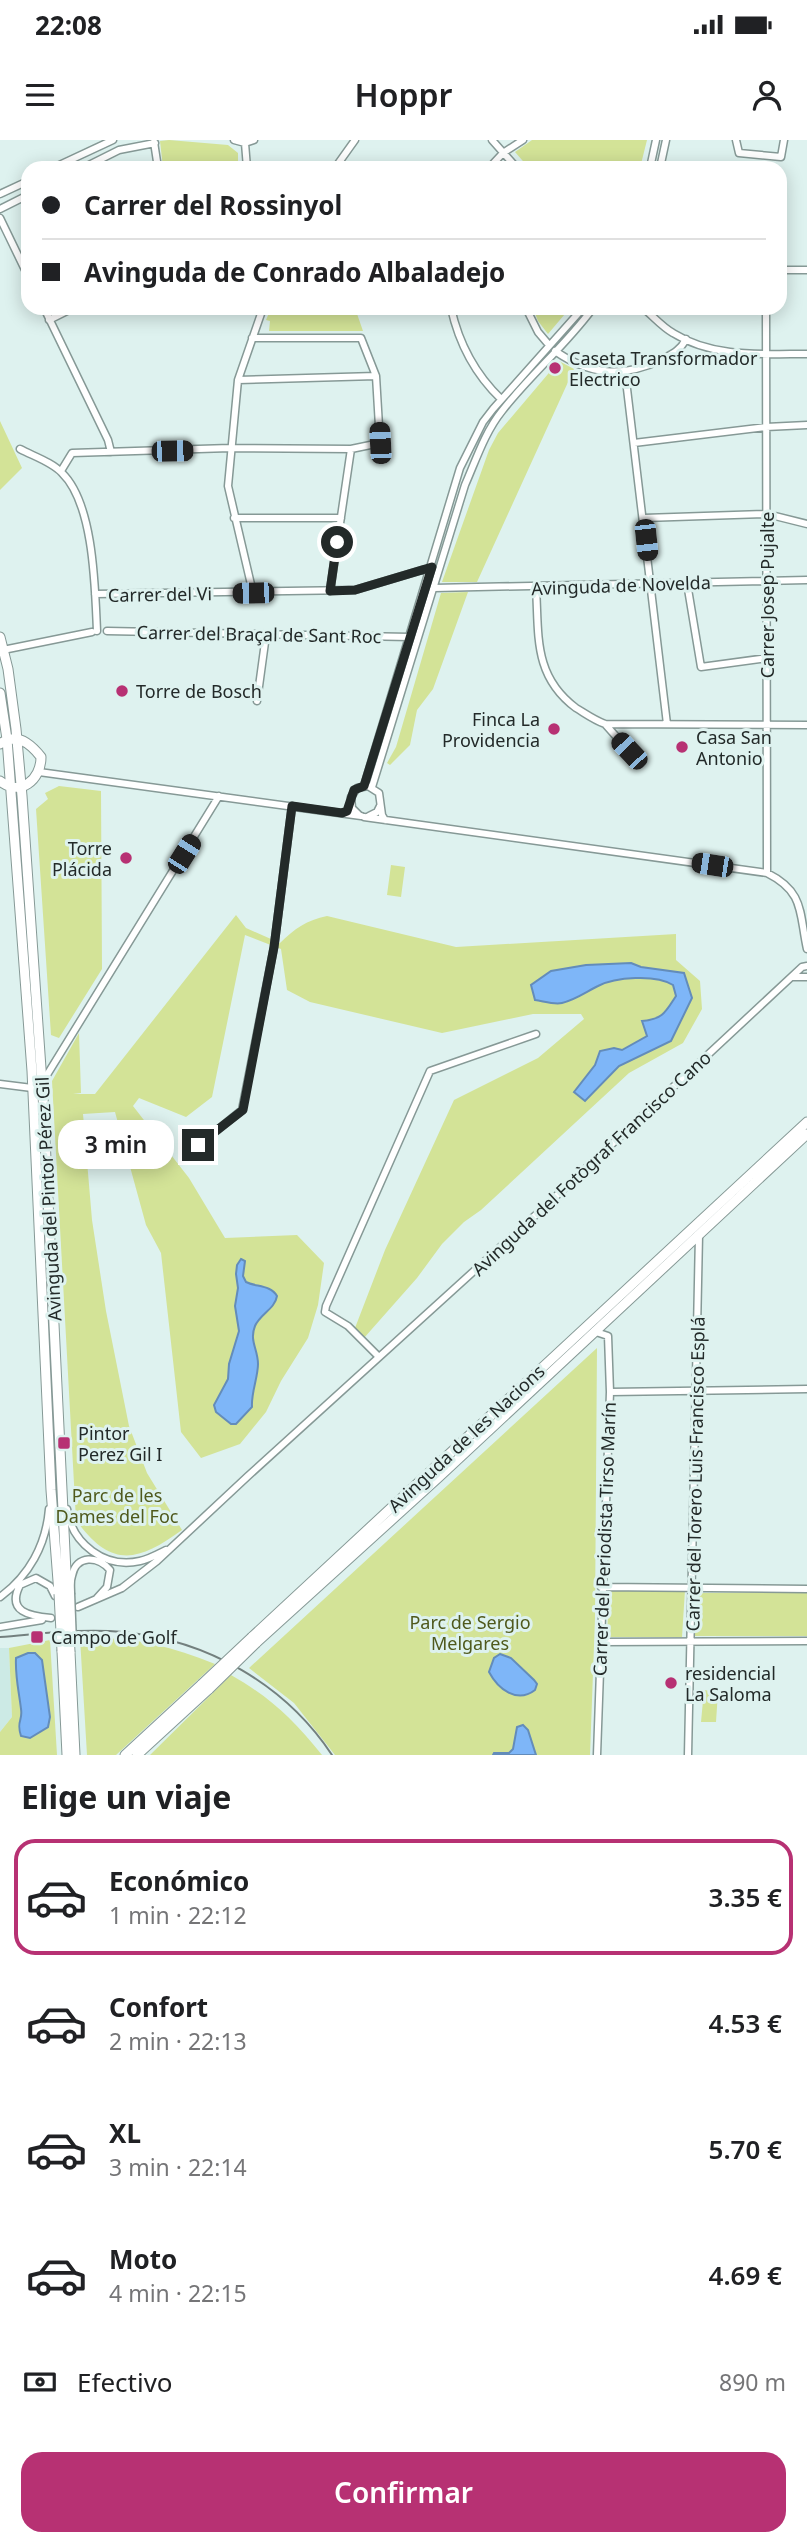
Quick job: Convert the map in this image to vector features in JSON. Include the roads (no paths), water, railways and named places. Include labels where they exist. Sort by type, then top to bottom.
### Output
[{"type":"main road","name":"Avinguda del Pintor Pérez Gil","points":[[0,637],[17,738],[42,1083],[63,1486],[63,1594],[75,1755]]},
{"type":"main road","name":"Avinguda del Pintor Pérez Gil","points":[[0,692],[3,741],[11,788],[32,1088],[51,1490],[63,1594]]},
{"type":"main road","points":[[0,781],[11,788],[21,788],[33,781],[39,772],[41,757],[27,742],[17,738],[3,741]]},
{"type":"main road","name":"Avinguda de les Nacions","points":[[137,1755],[205,1686],[807,1122]]},
{"type":"main road","name":"Avinguda de les Nacions","points":[[254,1640],[596,1332],[805,1137]]},
{"type":"main road","name":"Avinguda del Pintor Pérez Gil","points":[[66,1652],[67,1755]]},
{"type":"main road","name":"Avinguda de les Nacions","points":[[125,1755],[205,1686]]},
{"type":"street","points":[[68,161],[113,140]]},
{"type":"street","points":[[234,140],[245,143],[254,140]]},
{"type":"street","points":[[340,161],[355,140]]},
{"type":"street","points":[[492,140],[510,161]]},
{"type":"street","points":[[496,161],[523,140]]},
{"type":"street","points":[[652,161],[656,140]]},
{"type":"street","points":[[662,161],[666,140]]},
{"type":"street","points":[[736,140],[739,153],[781,157],[784,140]]},
{"type":"street","points":[[97,161],[119,150],[154,142],[157,161]]},
{"type":"street","points":[[245,143],[246,161]]},
{"type":"street","points":[[0,194],[21,184]]},
{"type":"street","points":[[0,209],[21,198]]},
{"type":"street","points":[[0,218],[21,262]]},
{"type":"street","points":[[787,270],[807,270]]},
{"type":"street","points":[[47,315],[108,440],[111,452]]},
{"type":"street","points":[[49,320],[59,315]]},
{"type":"street","points":[[253,593],[228,485],[238,380],[260,315]]},
{"type":"street","points":[[453,315],[459,337],[473,365],[501,400]]},
{"type":"street","points":[[530,315],[538,332],[549,345]]},
{"type":"street","points":[[368,786],[460,468],[483,422],[577,315]]},
{"type":"street","points":[[342,813],[347,811],[352,793],[368,786],[465,485],[485,439],[500,413],[587,315]]},
{"type":"street","points":[[651,315],[672,333],[723,352],[807,354]]},
{"type":"street","name":"Carrer Josep Pujalte","points":[[766,315],[766,873]]},
{"type":"street","points":[[61,471],[72,453],[351,449],[380,443],[376,376],[360,338],[252,338]]},
{"type":"street","points":[[555,351],[581,366],[614,373],[651,365],[673,354],[686,340]]},
{"type":"street","points":[[625,372],[667,724]]},
{"type":"street","points":[[238,380],[376,376]]},
{"type":"street","points":[[634,443],[766,427],[807,425]]},
{"type":"street","points":[[4,650],[94,631],[95,594],[89,536],[75,489],[61,471],[19,449]]},
{"type":"street","points":[[330,591],[351,449]]},
{"type":"street","points":[[644,518],[767,514],[807,524]]},
{"type":"street","points":[[234,518],[341,518]]},
{"type":"street","name":"Carrer del Vi","points":[[95,594],[355,590],[432,567]]},
{"type":"street","name":"Avinguda de Novelda","points":[[434,588],[807,580]]},
{"type":"street","points":[[687,583],[701,667],[767,658]]},
{"type":"street","points":[[536,587],[537,631],[541,660],[546,672],[552,684],[568,702],[593,720],[605,724],[807,725]]},
{"type":"street","name":"Carrer del Braçal de Sant Roc","points":[[107,631],[410,637]]},
{"type":"street","points":[[257,701],[266,635]]},
{"type":"street","points":[[605,724],[629,751]]},
{"type":"street","points":[[39,772],[766,873]]},
{"type":"street","points":[[368,786],[380,796],[385,820]]},
{"type":"street","points":[[0,1084],[32,1088],[42,1083],[219,796]]},
{"type":"street","points":[[350,804],[353,811],[363,816],[374,815],[380,806]]},
{"type":"street","points":[[198,1145],[243,1110],[274,947],[292,806]]},
{"type":"street","name":"Avinguda del Fotògraf Francisco Cano","points":[[78,1607],[122,1588],[139,1577],[804,967],[807,948],[801,906],[790,889],[766,873]]},
{"type":"street","points":[[789,980],[797,975],[807,976]]},
{"type":"street","points":[[379,1357],[348,1326],[329,1316],[325,1312],[326,1306],[430,1071],[536,1034]]},
{"type":"street","points":[[40,1055],[57,1060]]},
{"type":"street","name":"Carrer del Torero Luis Francisco Esplá","points":[[688,1755],[699,1234]]},
{"type":"street","name":"Carrer del Periodista Tirso Marín","points":[[596,1332],[608,1336],[610,1392],[597,1755]]},
{"type":"street","points":[[610,1392],[807,1389]]},
{"type":"street","name":"Avinguda del Fotògraf Francisco Cano","points":[[63,1486],[68,1517],[76,1535],[93,1552],[123,1563],[141,1561],[171,1548]]},
{"type":"street","points":[[0,1597],[13,1587],[35,1559],[47,1529],[51,1490]]},
{"type":"street","name":"Avinguda del Pintor Pérez Gil","points":[[63,1594],[81,1561],[88,1558],[100,1560],[110,1570]]},
{"type":"street","points":[[110,1570],[122,1588]]},
{"type":"street","points":[[92,1601],[107,1587],[110,1570]]},
{"type":"street","points":[[0,1627],[51,1618],[30,1616],[19,1608],[16,1595],[20,1585],[36,1578],[63,1594]]},
{"type":"street","points":[[601,1587],[807,1589]]},
{"type":"street","points":[[601,1642],[807,1640]]},
{"type":"water","points":[[631,963],[684,973],[692,998],[671,1041],[619,1066],[585,1101],[574,1092],[595,1065],[600,1051],[614,1048],[622,1050],[647,1036],[642,1021],[655,1019],[666,1011],[676,996],[673,985],[656,979],[625,979],[605,983],[571,1000],[556,1004],[535,1000],[531,985],[551,971],[586,965]]},
{"type":"water","points":[[241,1259],[245,1261],[243,1276],[246,1282],[267,1288],[277,1296],[253,1331],[258,1364],[252,1407],[236,1424],[231,1424],[216,1412],[214,1405],[228,1379],[229,1364],[239,1331],[235,1306],[238,1288],[237,1265]]},
{"type":"water","points":[[35,1653],[42,1660],[50,1717],[48,1727],[30,1738],[21,1736],[20,1731],[16,1665],[16,1658]]},
{"type":"water","points":[[500,1654],[511,1658],[534,1680],[537,1684],[535,1690],[528,1694],[515,1695],[497,1684],[489,1672],[494,1658]]},
{"type":"water","points":[[523,1725],[528,1730],[536,1755],[493,1755],[509,1753],[513,1749],[517,1727]]},
{"type":"tram line","points":[[0,1637],[108,1631],[154,1637],[184,1645],[214,1656],[267,1687],[313,1730],[332,1755]]},
{"type":"place","name":"Caseta Transformador Electrico","points":[[555,368]]},
{"type":"place","name":"Torre de Bosch","points":[[122,691]]},
{"type":"place","name":"Finca La Providencia","points":[[554,729]]},
{"type":"place","name":"Casa San Antonio","points":[[682,747]]},
{"type":"place","name":"Torre Plácida","points":[[126,858]]},
{"type":"place","name":"Pintor Perez Gil I","points":[[64,1443]]},
{"type":"place","name":"Campo de Golf","points":[[37,1637]]},
{"type":"place","name":"residencial La Saloma","points":[[671,1683]]},
{"type":"park label","name":"Parc de les Dames del Foc","points":[[117,1505]]},
{"type":"park label","name":"Parc de Sergio Melgares","points":[[470,1632]]}]
